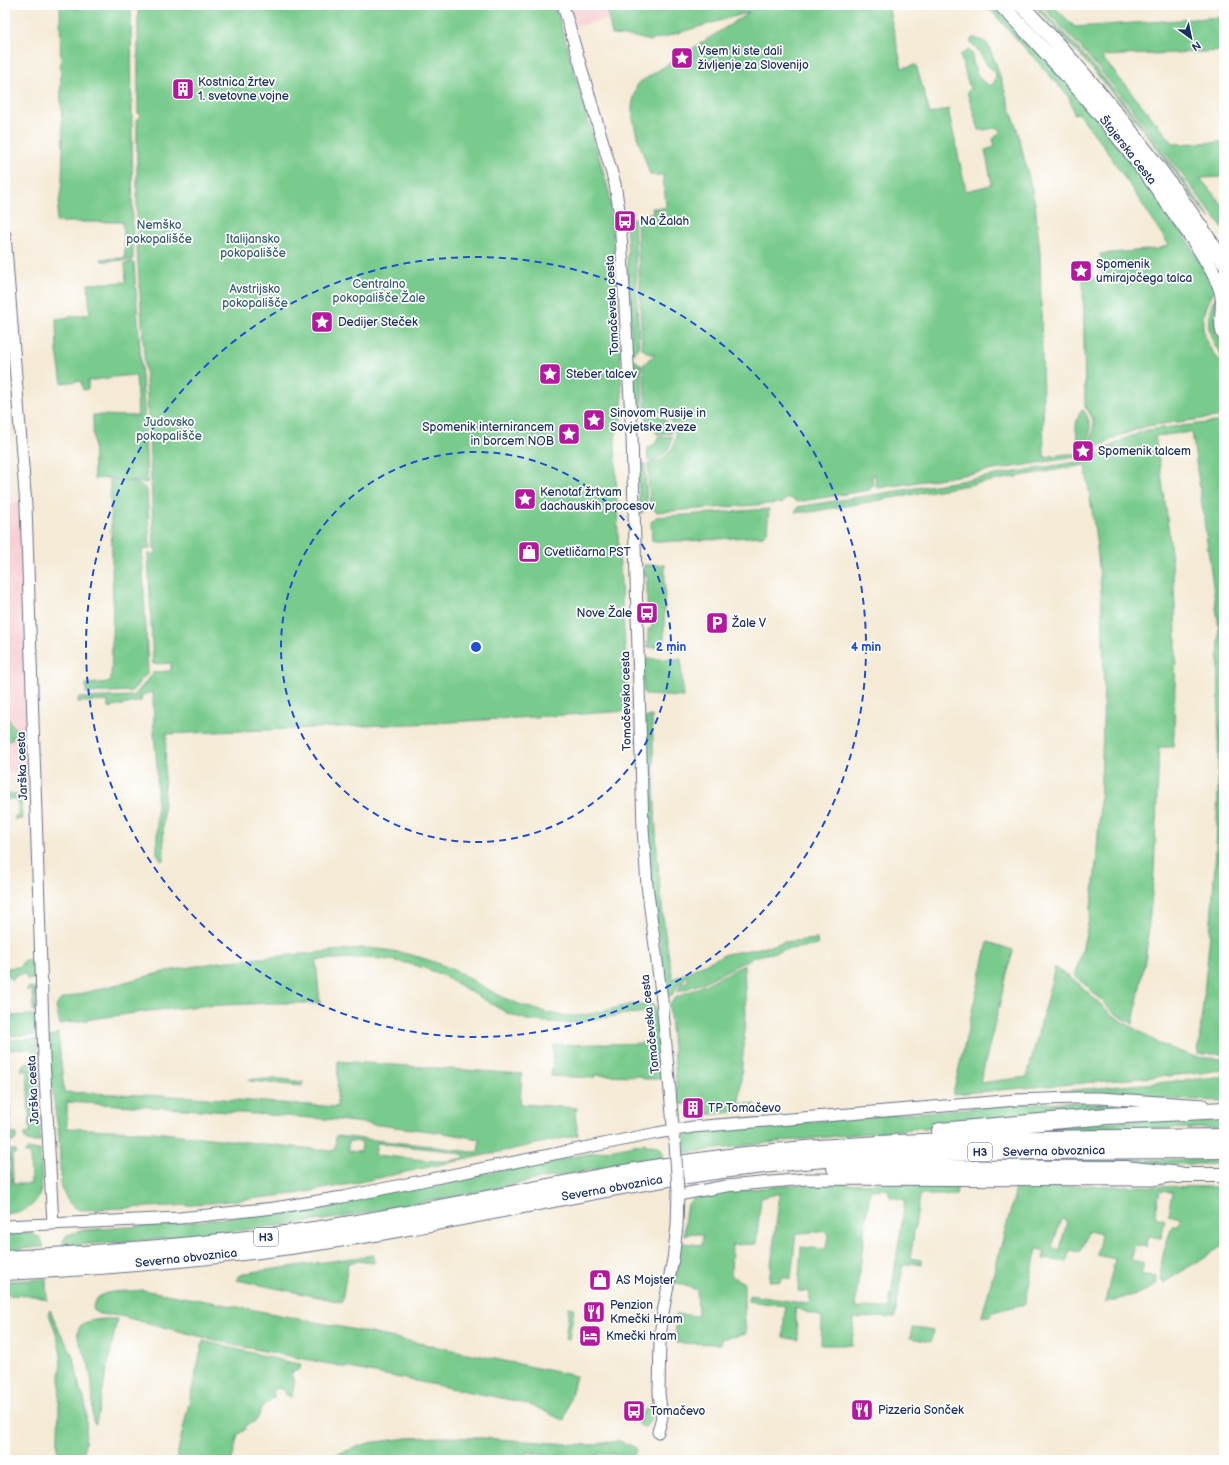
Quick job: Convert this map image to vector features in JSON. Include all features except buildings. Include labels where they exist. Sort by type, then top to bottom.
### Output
[{"type":"highway","points":[[863,1144],[884,1136],[1107,1116],[1224,1110]]},
{"type":"highway","name":"Severna obvoznica","points":[[5,1259],[152,1249],[300,1232],[381,1219],[649,1169],[770,1152],[863,1144],[987,1139],[1224,1137]]},
{"type":"highway","name":"Severna obvoznica","points":[[5,1272],[66,1269],[302,1245],[408,1228],[606,1189],[738,1168],[835,1158],[902,1154],[1028,1151],[1224,1150]]},
{"type":"highway","points":[[738,1168],[765,1172],[829,1168],[1125,1169],[1180,1175]]},
{"type":"main road","name":"Štajerska cesta","points":[[1001,5],[1081,92],[1120,138],[1160,191],[1216,277],[1224,298],[1222,323],[1224,334]]},
{"type":"main road","name":"Štajerska cesta","points":[[1021,5],[1080,69],[1126,124],[1184,201],[1224,262]]},
{"type":"main road","points":[[1180,1175],[1224,1175]]},
{"type":"street","name":"Tomačevska cesta","points":[[564,5],[614,184],[620,216],[632,437],[643,828],[647,885],[662,1000],[674,1130],[678,1193],[677,1226],[673,1259],[664,1305],[660,1340],[660,1400]]},
{"type":"street","name":"Jarška cesta","points":[[5,235],[26,506],[44,1051],[53,1224]]},
{"type":"street","points":[[5,1226],[209,1216],[307,1203],[674,1130],[725,1124],[1016,1100],[1074,1098],[1208,1105],[1224,1104]]},
{"type":"street","points":[[678,1193],[806,1179],[1152,1180],[1180,1175]]},
{"type":"shaded area","points":[[569,5],[775,5],[650,41],[635,37],[612,35],[609,20],[575,26]]},
{"type":"shaded area","points":[[19,502],[23,584],[28,768],[25,771],[5,772],[5,503]]},
{"type":"green space","points":[[60,5],[131,5],[133,260],[102,261],[101,259],[125,258],[123,222],[56,222],[62,183],[63,148]]},
{"type":"green space","name":"Centralno pokopališče Žale","points":[[138,5],[555,5],[609,192],[617,281],[623,417],[619,422],[615,438],[618,536],[629,711],[435,723],[166,734],[163,819],[164,860],[161,861],[157,853],[157,766],[154,733],[153,692],[142,695],[141,701],[108,708],[108,701],[78,702],[78,698],[134,696],[154,672],[171,671],[171,663],[153,664],[148,554],[156,554],[156,549],[154,549],[148,411],[137,250],[137,119],[140,117],[140,114],[138,113]]},
{"type":"green space","points":[[606,5],[888,5],[902,68],[916,65],[930,114],[948,109],[966,191],[992,184],[985,150],[995,147],[993,139],[1001,131],[999,128],[979,130],[967,92],[970,89],[960,55],[969,50],[973,54],[973,63],[976,72],[986,84],[990,86],[993,84],[996,77],[995,72],[987,65],[976,47],[971,44],[971,39],[975,38],[987,43],[996,64],[1017,129],[1035,203],[1040,252],[1044,457],[1075,454],[1077,457],[879,488],[876,487],[875,475],[872,475],[873,486],[869,490],[797,502],[788,498],[783,503],[656,512],[652,505],[650,505],[648,464],[661,459],[669,452],[674,443],[676,434],[673,425],[667,417],[658,411],[646,409],[643,365],[650,358],[654,357],[654,354],[649,354],[642,348],[637,218],[643,217],[643,214],[653,213],[652,208],[665,208],[666,206],[663,175],[650,175],[634,126],[632,109],[633,103],[637,84],[750,12],[650,41],[635,37],[612,35]]},
{"type":"green space","points":[[986,5],[995,5],[1081,98],[1186,237],[1216,291],[1209,298],[1204,312],[1203,329],[1212,351],[1224,364],[1224,416],[1147,426],[1116,437],[1086,454],[1092,436],[1093,425],[1090,413],[1085,407],[1083,276],[1092,280],[1098,276],[1103,276],[1100,254],[1158,249],[1169,245],[1103,145],[1078,113],[1074,114],[1069,97]]},
{"type":"green space","points":[[1034,5],[1037,5],[1067,36],[1123,101],[1150,135],[1211,219],[1202,210],[1123,104]]},
{"type":"green space","points":[[1041,5],[1052,5],[1075,27],[1224,17],[1224,51],[1101,56],[1174,144],[1224,142],[1224,177],[1200,178],[1224,207],[1224,230],[1127,102],[1082,49]]},
{"type":"green space","points":[[634,218],[639,348],[632,355],[626,219]]},
{"type":"green space","points":[[125,263],[134,263],[144,407],[147,483],[108,478],[94,479],[93,415],[138,416],[136,375],[88,381],[88,389],[83,390],[81,381],[62,383],[57,351],[56,319],[90,314],[88,284],[126,282]]},
{"type":"green space","points":[[1217,295],[1215,323],[1216,332],[1224,346],[1224,357],[1214,343],[1209,328],[1210,311]]},
{"type":"green space","points":[[632,358],[641,365],[643,409],[635,410]]},
{"type":"green space","points":[[1082,410],[1087,415],[1090,424],[1090,433],[1085,446],[1082,446],[1079,442],[1076,433],[1076,423]]},
{"type":"green space","points":[[646,412],[659,415],[666,420],[672,433],[657,434],[653,427],[646,424]]},
{"type":"green space","points":[[1224,421],[1224,1054],[1198,1054],[1211,923],[1216,851],[1218,793],[1219,629],[1192,432],[1155,436],[1163,486],[1174,586],[1176,636],[1174,733],[1173,747],[1159,747],[1154,873],[1146,955],[1133,1024],[1114,1013],[1087,986],[1074,976],[1086,933],[1096,866],[1103,712],[1103,625],[1099,567],[1085,465],[810,512],[795,512],[798,507],[1084,461],[1124,439],[1147,430]]},
{"type":"green space","points":[[672,436],[668,450],[658,458],[648,461],[647,448],[655,444],[658,437]]},
{"type":"green space","points":[[637,464],[645,464],[647,508],[642,513],[640,513]]},
{"type":"green space","points":[[110,480],[140,484],[147,490],[150,549],[142,550],[148,672],[132,691],[86,693],[86,684],[111,682],[113,601]]},
{"type":"green space","points":[[769,509],[767,532],[763,536],[689,541],[652,541],[651,522],[656,517]]},
{"type":"green space","points":[[644,565],[665,565],[664,647],[648,647],[648,629],[652,628],[652,619],[648,619],[647,615],[649,615],[649,609],[647,609],[648,579],[647,576],[645,576]]},
{"type":"green space","points":[[645,659],[681,659],[683,697],[646,695],[644,693],[642,667],[645,666]]},
{"type":"green space","points":[[5,714],[19,734],[5,744]]},
{"type":"green space","points":[[652,716],[659,881],[667,946],[673,979],[726,954],[771,946],[783,942],[817,939],[818,945],[784,950],[754,957],[700,984],[677,992],[682,982],[683,983],[689,980],[687,977],[679,983],[672,995],[669,996],[666,993],[649,842],[644,718]]},
{"type":"green space","points":[[5,794],[21,794],[22,819],[15,820],[15,817],[18,816],[17,799],[5,799]]},
{"type":"green space","points":[[988,942],[1013,950],[980,1083],[1027,1077],[1055,967],[1079,984],[1112,1015],[1160,1044],[1195,1057],[1224,1058],[1224,1069],[1201,1073],[953,1094]]},
{"type":"green space","points":[[363,948],[400,952],[437,963],[460,973],[494,993],[521,1005],[551,1013],[578,1016],[635,1004],[652,1004],[656,1012],[661,1079],[643,1079],[640,1076],[595,1075],[594,1078],[551,1076],[554,1045],[650,1043],[652,1040],[649,1012],[569,1023],[530,1021],[507,1013],[442,975],[416,966],[391,960],[351,958],[316,961],[320,1003],[200,1006],[149,1011],[60,1025],[56,1007],[60,1000],[167,971],[219,962]]},
{"type":"green space","points":[[36,959],[37,978],[27,980],[26,974],[15,975],[13,980],[7,976],[7,968],[20,967],[24,960]]},
{"type":"green space","points":[[744,965],[746,1014],[739,1104],[756,1104],[759,1110],[701,1115],[699,1105],[679,1104],[678,1102],[669,1005],[675,998]]},
{"type":"green space","points":[[29,987],[36,988],[36,1011],[33,1011],[32,990],[26,990]]},
{"type":"green space","points":[[36,1015],[37,1035],[5,1036],[5,1016]]},
{"type":"green space","points":[[58,1033],[64,1092],[193,1097],[337,1107],[338,1061],[522,1074],[520,1104],[577,1108],[575,1115],[578,1135],[355,1183],[295,1194],[193,1205],[80,1210],[72,1206],[61,1188],[59,1135],[52,1089],[49,1037]],"holes":[[[67,1102],[338,1120],[437,1132],[480,1139],[478,1152],[471,1152],[431,1146],[336,1136],[335,1149],[331,1151],[154,1132],[67,1128]],[[348,1141],[362,1142],[361,1152],[348,1151]],[[377,1143],[449,1151],[465,1155],[464,1158],[449,1161],[434,1161],[375,1155]]]},
{"type":"green space","points":[[37,1039],[38,1054],[33,1055],[32,1049],[8,1050],[9,1077],[5,1078],[5,1040]]},
{"type":"green space","points":[[27,1062],[39,1064],[40,1141],[35,1142],[29,1142],[24,1137],[24,1134],[30,1133],[27,1070],[21,1070],[23,1065]]},
{"type":"green space","points":[[1224,1076],[1224,1101],[1016,1095],[1189,1080]]},
{"type":"green space","points":[[249,1079],[282,1079],[303,1082],[302,1086],[250,1081]]},
{"type":"green space","points":[[5,1082],[9,1082],[11,1134],[17,1134],[16,1139],[13,1142],[5,1143]]},
{"type":"green space","points":[[1066,1102],[1156,1106],[775,1142],[685,1153],[686,1139],[684,1138],[692,1132],[1017,1104]]},
{"type":"green space","points":[[1224,1113],[1224,1128],[1014,1130]]},
{"type":"green space","points":[[645,1143],[646,1145],[660,1147],[664,1157],[338,1218],[187,1237],[62,1246],[67,1235],[84,1230],[172,1224],[295,1210]]},
{"type":"green space","points":[[6,1150],[15,1150],[17,1154],[12,1154],[13,1184],[31,1184],[30,1153],[24,1153],[27,1150],[40,1150],[42,1174],[40,1193],[36,1201],[29,1207],[5,1214],[5,1185],[10,1184],[9,1154],[5,1154]]},
{"type":"green space","points":[[1224,1159],[1224,1164],[1109,1164],[977,1161]]},
{"type":"green space","points":[[958,1183],[956,1195],[920,1195],[910,1258],[921,1260],[921,1265],[912,1263],[910,1265],[903,1265],[895,1317],[854,1318],[852,1345],[821,1345],[822,1317],[795,1308],[798,1340],[783,1337],[785,1306],[748,1301],[749,1295],[809,1304],[810,1292],[798,1291],[801,1247],[826,1248],[828,1235],[824,1232],[821,1231],[796,1234],[791,1279],[783,1277],[780,1282],[769,1281],[780,1193],[761,1198],[756,1244],[732,1245],[731,1276],[744,1283],[746,1334],[721,1339],[721,1344],[677,1343],[675,1316],[677,1314],[698,1316],[697,1290],[674,1282],[682,1243],[702,1245],[703,1235],[693,1233],[684,1235],[685,1214],[688,1204],[697,1196],[705,1193],[804,1184]],"holes":[[[888,1189],[890,1197],[905,1200],[889,1308],[855,1307],[870,1190]]]},
{"type":"green space","points":[[1016,1185],[1224,1187],[1224,1245],[1163,1283],[1160,1271],[1163,1255],[1172,1226],[1179,1226],[1180,1218],[1168,1215],[1172,1192],[1160,1191],[1155,1217],[1165,1220],[1161,1238],[1149,1236],[1146,1247],[1135,1245],[1131,1260],[1144,1263],[1141,1274],[1156,1277],[1157,1284],[1147,1290],[1105,1302],[1115,1259],[1097,1255],[1101,1234],[1088,1231],[1080,1252],[1070,1250],[1066,1262],[1043,1259],[1045,1251],[1037,1249],[1025,1304],[993,1312],[991,1316],[982,1316],[1014,1198]],"holes":[[[1061,1219],[1067,1221],[1060,1250],[1052,1247]]]},
{"type":"green space","points":[[30,1232],[41,1238],[44,1247],[5,1250],[5,1233]]},
{"type":"green space","points":[[374,1255],[374,1263],[358,1261],[348,1263],[342,1302],[237,1280],[238,1276],[246,1273]]},
{"type":"green space","points":[[46,1279],[47,1300],[34,1296],[5,1295],[5,1281]]},
{"type":"green space","points":[[142,1290],[305,1320],[576,1376],[564,1421],[538,1408],[516,1401],[234,1345],[116,1315],[100,1314],[94,1310],[93,1307],[95,1301],[104,1294]]},
{"type":"green space","points":[[569,1307],[574,1308],[569,1340],[565,1339]]},
{"type":"green space","points":[[50,1310],[72,1354],[80,1391],[85,1405],[86,1424],[83,1460],[57,1460],[61,1355],[57,1336],[49,1314]]},
{"type":"green space","points":[[105,1319],[117,1319],[96,1424],[93,1422],[91,1375],[87,1360],[80,1344],[78,1332],[81,1325],[84,1323]]},
{"type":"green space","points":[[912,1328],[933,1330],[931,1342],[910,1338]]},
{"type":"green space","points":[[203,1341],[301,1364],[300,1369],[291,1373],[294,1383],[292,1397],[284,1394],[284,1390],[275,1388],[273,1391],[274,1397],[263,1406],[257,1419],[253,1423],[249,1423],[245,1427],[245,1430],[238,1434],[232,1460],[176,1460]]},
{"type":"green space","points":[[652,1403],[652,1413],[649,1422],[645,1427],[640,1426],[637,1423],[638,1417]]},
{"type":"green space","points":[[444,1437],[590,1445],[619,1441],[635,1447],[636,1450],[632,1460],[615,1460],[614,1454],[598,1454],[595,1460],[547,1460],[546,1455],[527,1452],[527,1460],[320,1460],[369,1443],[407,1438]]},
{"type":"place","name":"Vsem ki ste dali življenje za Slovenijo","points":[[682,58]]},
{"type":"place","name":"Kostnica žrtev 1. svetovne vojne","points":[[183,89]]},
{"type":"place","name":"Na Žalah","points":[[625,221]]},
{"type":"place","name":"Spomenik umirajočega talca","points":[[1081,271]]},
{"type":"place","name":"Dedijer Steček","points":[[322,322]]},
{"type":"place","name":"Steber talcev","points":[[550,374]]},
{"type":"place","name":"Sinovom Rusije in Sovjetske zveze","points":[[594,420]]},
{"type":"place","name":"Spomenik internirancem in borcem NOB","points":[[569,434]]},
{"type":"place","name":"Spomenik talcem","points":[[1083,451]]},
{"type":"place","name":"Kenotaf žrtvam dachauskih procesov","points":[[525,499]]},
{"type":"place","name":"Cvetličarna PST","points":[[529,552]]},
{"type":"place","name":"Nove Žale","points":[[647,613]]},
{"type":"place","name":"Žale V","points":[[717,623]]},
{"type":"place","name":"TP Tomačevo","points":[[693,1108]]},
{"type":"place","name":"AS Mojster","points":[[600,1280]]},
{"type":"place","name":"Penzion Kmečki Hram","points":[[594,1312]]},
{"type":"place","name":"Kmečki hram","points":[[590,1336]]},
{"type":"place","name":"Pizzeria Sonček","points":[[862,1410]]},
{"type":"place","name":"Tomačevo","points":[[634,1411]]},
{"type":"park label","name":"Nemško pokopališče","points":[[159,232]]},
{"type":"park label","name":"Italijansko pokopališče","points":[[253,246]]},
{"type":"park label","name":"Avstrijsko pokopališče","points":[[255,296]]},
{"type":"park label","name":"Judovsko pokopališče","points":[[169,429]]}]
